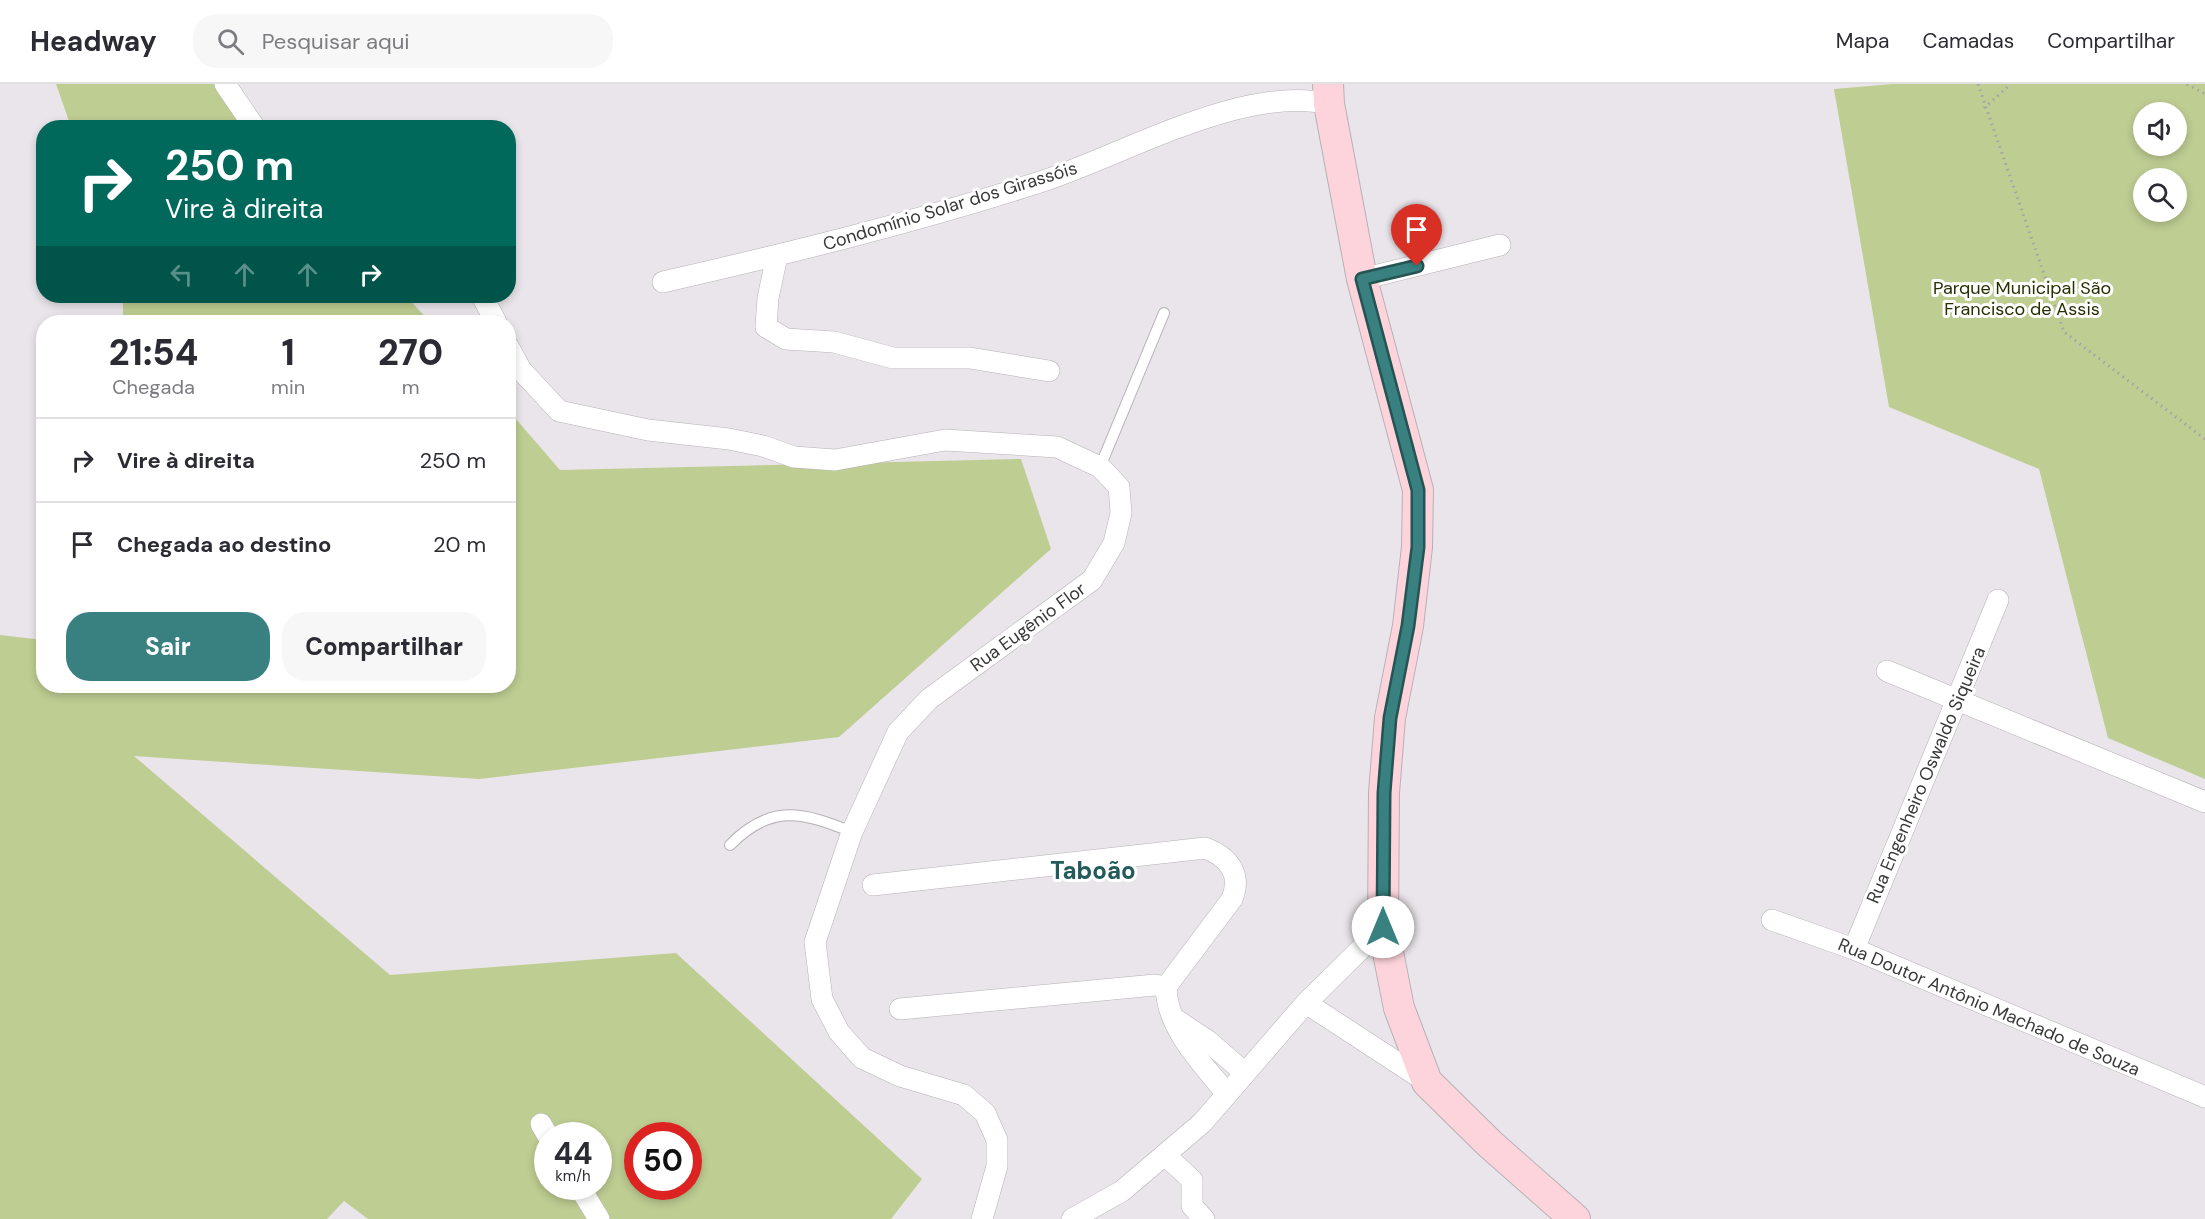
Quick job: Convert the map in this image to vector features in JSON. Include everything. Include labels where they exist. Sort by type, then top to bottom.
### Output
[{"type":"main road","points":[[1328,94],[1362,279],[1418,490],[1418,547],[1408,626],[1390,718],[1384,793],[1383,927],[1399,1008],[1427,1082],[1490,1144],[1575,1219]]},
{"type":"street","points":[[225,84],[250,120]]},
{"type":"street","name":"Condomínio Solar dos Girassóis","points":[[663,282],[777,256],[1042,182],[1128,149],[1175,126],[1235,106],[1274,101],[1316,100],[1328,94]]},
{"type":"street","points":[[1362,279],[1500,245]]},
{"type":"street","points":[[777,256],[768,298],[766,327],[786,339],[834,342],[893,358],[970,358],[1049,372]]},
{"type":"street","name":"Rua Eugênio Flor","points":[[516,361],[521,370],[559,411],[648,430],[707,435],[763,446],[794,457],[835,460],[945,440],[1057,447],[1100,467],[1119,487],[1121,513],[1114,543],[1092,580],[929,699],[898,732],[852,832],[816,942],[822,999],[839,1032],[862,1058],[900,1076],[964,1095],[985,1113],[997,1140],[997,1166],[982,1219]]},
{"type":"street","name":"Rua Engenheiro Oswaldo Siqueira","points":[[1854,949],[1998,600]]},
{"type":"street","points":[[1887,671],[2205,802]]},
{"type":"street","points":[[873,885],[1205,848],[1220,854],[1232,867],[1237,885],[1232,899],[1167,987],[1167,1004],[1185,1042],[1202,1048],[1245,1073]]},
{"type":"street","name":"Rua Doutor Antônio Machado de Souza","points":[[1772,920],[1854,949],[2205,1096]]},
{"type":"street","points":[[1072,1219],[1122,1191],[1166,1156],[1202,1123],[1306,1003],[1383,927]]},
{"type":"street","points":[[900,1009],[1155,985],[1167,987]]},
{"type":"street","points":[[1306,1003],[1427,1082]]},
{"type":"street","points":[[1202,1048],[1227,1094]]},
{"type":"street","points":[[1166,1156],[1192,1179],[1192,1206],[1204,1219]]},
{"type":"street","points":[[587,1200],[599,1219]]},
{"type":"lane","points":[[1100,467],[1164,313]]},
{"type":"lane","points":[[730,845],[748,827],[780,815],[817,818],[852,832]]},
{"type":"path","points":[[1978,84],[1984,108],[2064,332],[2205,439]]},
{"type":"path","points":[[1984,108],[2011,84]]},
{"type":"path","points":[[2187,84],[2205,94]]},
{"type":"green space","points":[[56,84],[218,84],[251,120],[69,120]]},
{"type":"green space","name":"Parque Municipal São Francisco de Assis","points":[[1893,84],[2205,84],[2205,779],[2108,738],[2039,469],[1889,407],[1834,89]]},
{"type":"green space","points":[[123,303],[412,303],[424,315],[123,315]]},
{"type":"green space","points":[[516,419],[560,470],[1021,459],[1051,549],[839,737],[479,779],[134,756],[390,975],[676,953],[922,1179],[891,1219],[368,1219],[344,1201],[327,1219],[0,1219],[0,635],[36,639],[36,693],[516,693]]},
{"type":"district","name":"Taboão","points":[[1093,870]]},
{"type":"route","points":[[1383,927],[1384,793],[1390,718],[1408,626],[1418,547],[1418,490],[1362,279],[1417,266]]}]
